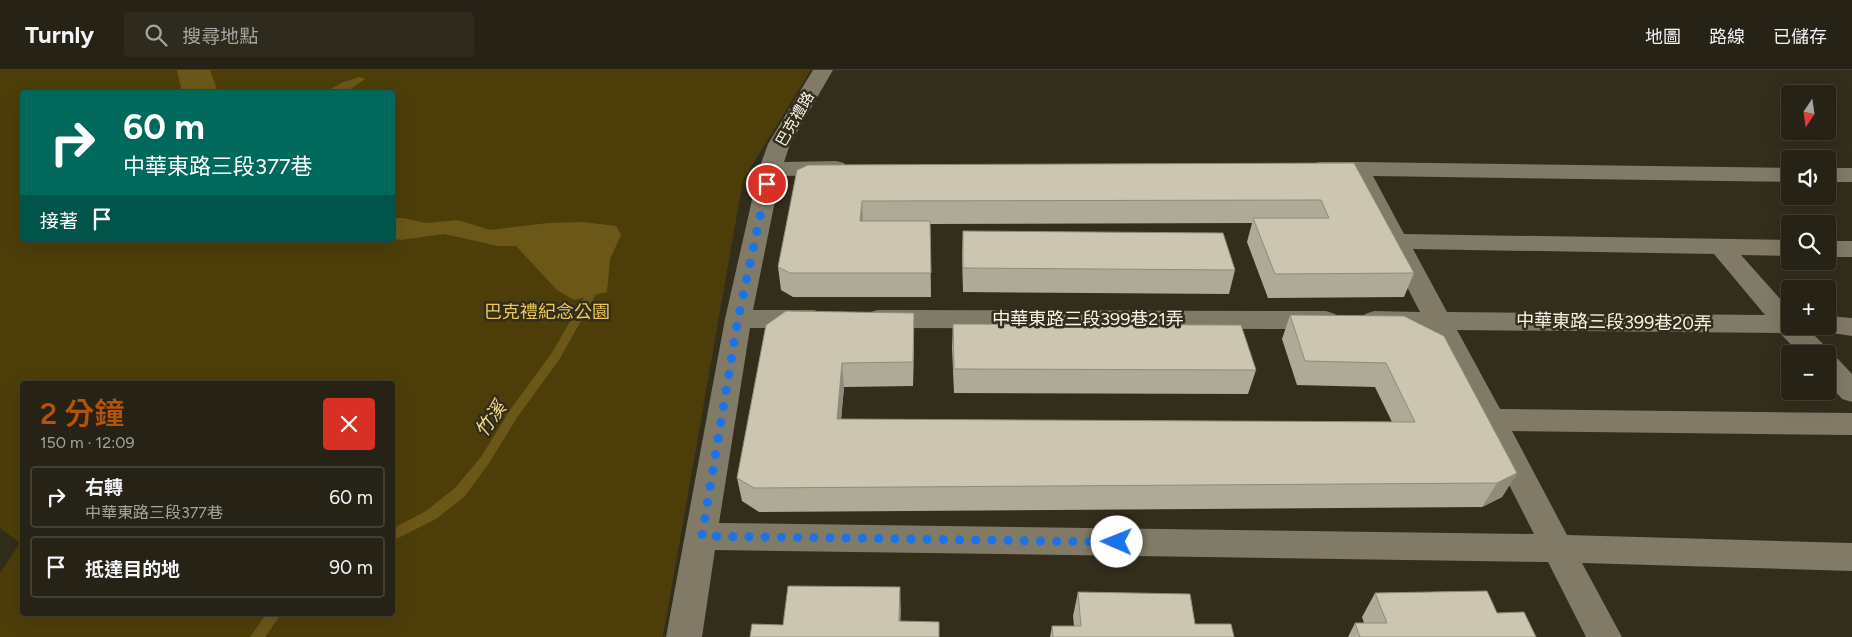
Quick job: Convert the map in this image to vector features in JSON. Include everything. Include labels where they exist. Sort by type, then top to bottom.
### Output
[{"type":"street","name":"巴克禮路","points":[[684,637],[738,319],[770,169],[779,144],[823,70]]},
{"type":"street","points":[[770,169],[856,168]]},
{"type":"street","points":[[1299,169],[1781,175]]},
{"type":"street","points":[[1358,170],[1604,637]]},
{"type":"street","points":[[1836,175],[1852,175]]},
{"type":"street","points":[[1397,241],[1781,248]]},
{"type":"street","points":[[1720,246],[1781,316]]},
{"type":"street","points":[[1836,249],[1852,249]]},
{"type":"street","name":"中華東路三段399巷21弄","points":[[738,319],[1438,320]]},
{"type":"street","name":"中華東路三段399巷20弄","points":[[1438,320],[1781,324]]},
{"type":"street","points":[[1836,325],[1852,326]]},
{"type":"street","points":[[1798,335],[1808,345]]},
{"type":"street","points":[[1836,375],[1852,392]]},
{"type":"street","points":[[1491,420],[1852,424]]},
{"type":"street","points":[[702,536],[1556,548],[1852,557]]},
{"type":"green space","name":"巴克禮紀念公園","points":[[0,70],[811,70],[743,180],[663,637],[0,637],[0,573],[20,543],[0,528]]},
{"type":"shaded area","points":[[177,70],[210,70],[217,90],[182,90]]},
{"type":"shaded area","points":[[360,77],[365,79],[349,90],[329,90],[343,82]]},
{"type":"shaded area","points":[[395,218],[426,223],[458,220],[490,230],[548,223],[583,222],[616,226],[621,235],[610,259],[607,292],[574,300],[557,290],[516,246],[498,246],[444,234],[400,240],[395,239]]},
{"type":"building","points":[[1354,163],[1414,273],[1275,274],[1253,218],[1329,218],[1321,200],[862,201],[860,221],[930,221],[931,273],[790,273],[778,267],[797,170],[808,165]]},
{"type":"building","points":[[963,231],[1223,233],[1235,270],[963,268]]},
{"type":"building","points":[[786,311],[914,313],[913,362],[842,363],[837,419],[1415,422],[1386,363],[1305,361],[1290,315],[1404,316],[1444,336],[1517,473],[1497,483],[754,488],[737,478],[766,325]]},
{"type":"building","points":[[953,324],[1241,325],[1256,370],[954,369]]},
{"type":"building","points":[[788,586],[900,587],[899,621],[939,622],[939,637],[750,637],[752,624],[783,625]]},
{"type":"building","points":[[1487,591],[1497,613],[1524,612],[1536,637],[1360,637],[1355,623],[1387,623],[1375,593]]},
{"type":"building","points":[[1078,592],[1190,594],[1195,624],[1231,624],[1234,637],[1053,637],[1052,626],[1081,626]]},
{"type":"waterway","name":"竹溪","points":[[395,534],[431,515],[460,492],[485,460],[514,413],[555,357],[590,296]]},
{"type":"waterway","name":"竹溪","points":[[257,637],[273,616]]},
{"type":"route","points":[[767,184],[738,319],[702,536],[1117,542]]}]
